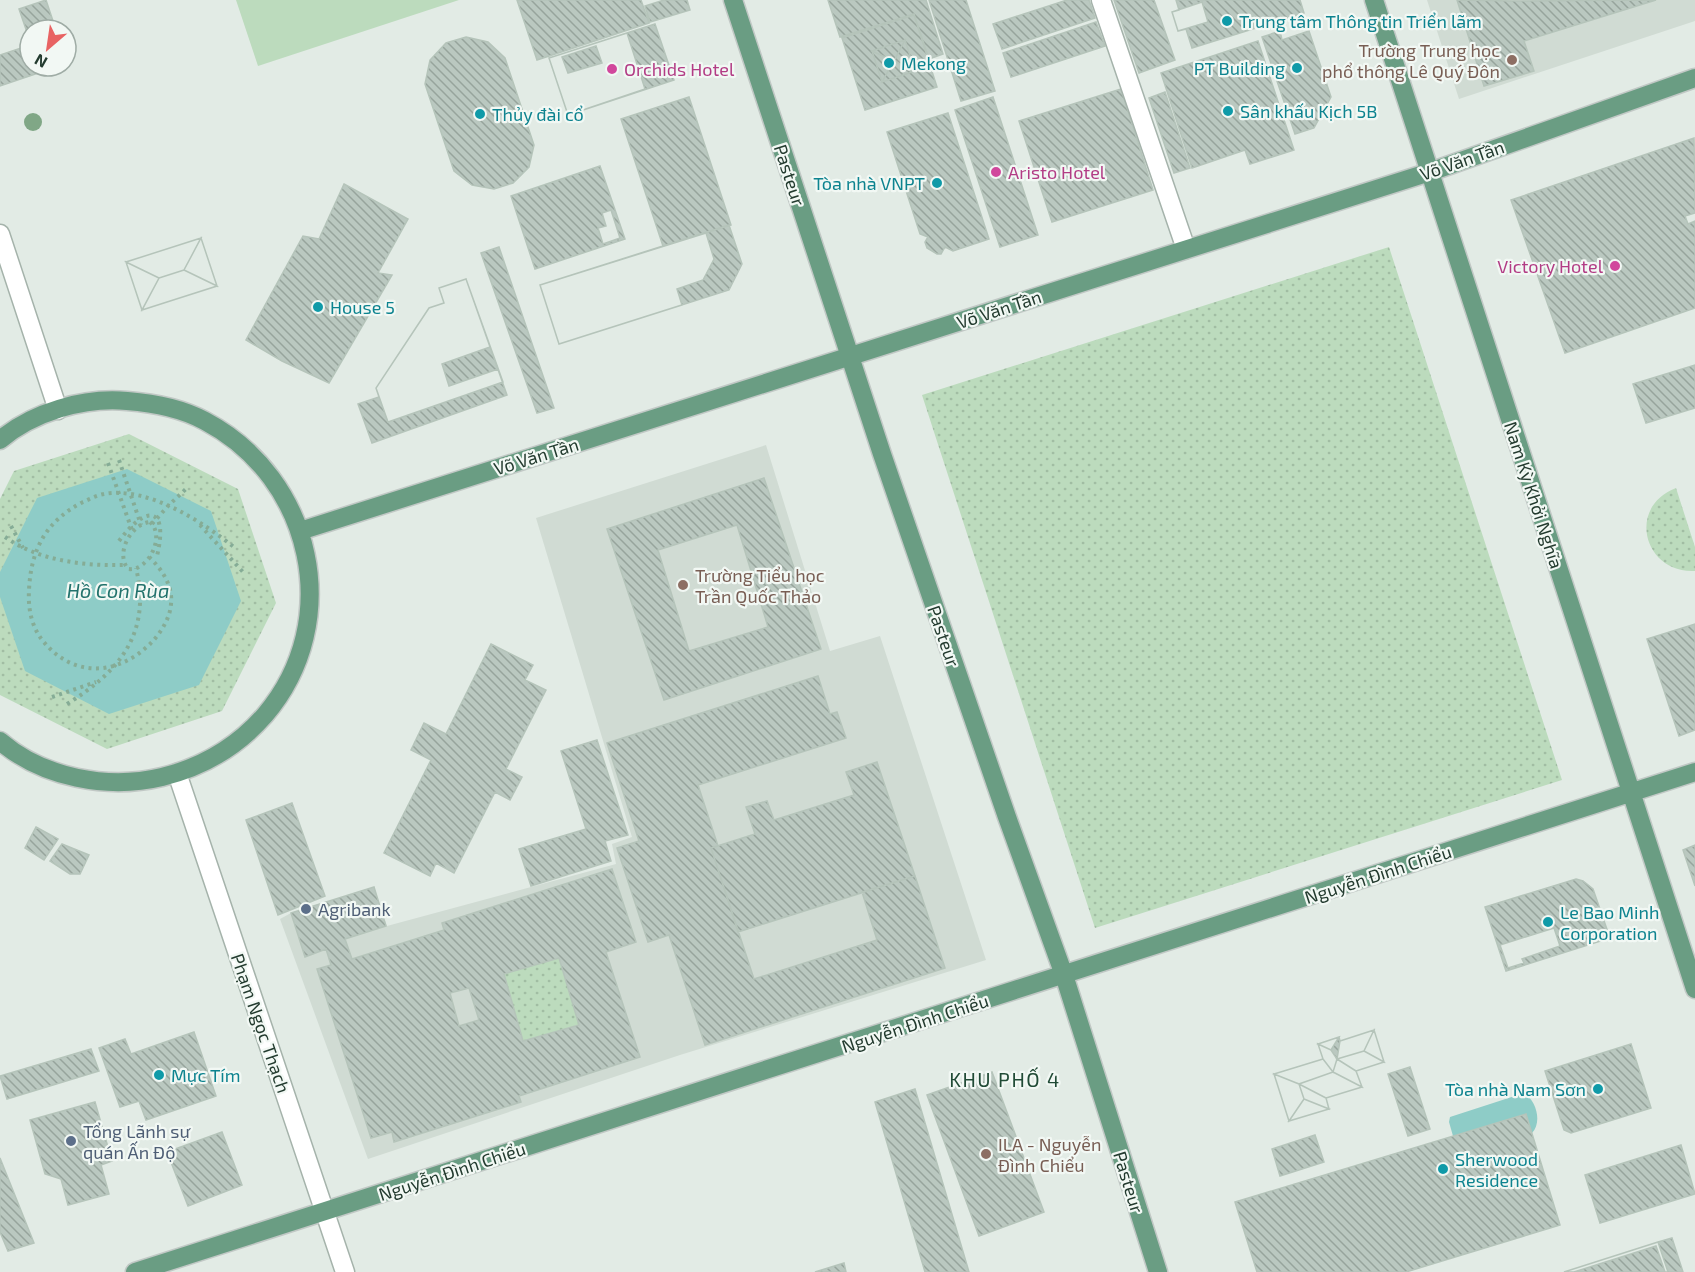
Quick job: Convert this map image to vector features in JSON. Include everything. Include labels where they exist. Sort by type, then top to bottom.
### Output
[{"type":"main road","name":"Pasteur","points":[[733,0],[850,357],[999,795],[1064,975],[1158,1272]]},
{"type":"main road","name":"Nam Kỳ Khởi Nghĩa","points":[[1374,0],[1695,989]]},
{"type":"main road","name":"Võ Văn Tần","points":[[300,531],[1430,172],[1695,78]]},
{"type":"main road","points":[[0,440],[30,420],[87,402],[117,400],[137,402],[176,409],[204,421],[230,436],[252,456],[272,478],[288,503],[300,531],[307,560],[310,590],[306,631],[290,678],[274,704],[254,727],[231,746],[205,762],[177,773],[148,780],[118,782],[88,780],[59,773],[31,761],[0,741]]},
{"type":"main road","name":"Nguyễn Đình Chiểu","points":[[135,1272],[1695,772]]},
{"type":"street","points":[[1101,0],[1186,249]]},
{"type":"street","points":[[0,234],[7,277],[58,410]]},
{"type":"street","name":"Phạm Ngọc Thạch","points":[[177,773],[345,1272]]},
{"type":"path","points":[[118,460],[141,525]]},
{"type":"path","points":[[108,463],[132,530]]},
{"type":"path","points":[[152,524],[188,487]]},
{"type":"path","points":[[149,557],[163,573],[171,593],[169,614],[156,638],[143,651],[114,666],[94,669],[75,666],[57,655],[43,640],[36,630],[29,609],[30,573],[35,553],[47,531],[73,507],[103,494],[130,494],[168,506],[196,520],[235,548]]},
{"type":"path","points":[[119,541],[139,519],[145,515],[152,515],[161,523],[162,535],[157,556]]},
{"type":"path","points":[[196,520],[243,572]]},
{"type":"path","points":[[124,565],[124,549],[128,539],[141,525],[152,524]]},
{"type":"path","points":[[5,537],[24,549],[63,561],[92,565],[124,565],[128,568],[136,568],[149,557],[156,541],[152,524]]},
{"type":"path","points":[[11,526],[24,549]]},
{"type":"path","points":[[67,704],[100,681],[114,666],[138,626],[141,587],[136,568]]},
{"type":"path","points":[[52,697],[100,681]]},
{"type":"shaded area","name":"Trường Trung học phổ thông Lê Quý Đôn","points":[[1427,0],[1695,0],[1695,21],[1459,99]]},
{"type":"shaded area","points":[[766,445],[830,651],[880,636],[986,960],[680,1055],[368,1159],[280,919],[291,913],[374,887],[387,926],[616,864],[612,844],[632,837],[536,518]]},
{"type":"green space","points":[[236,0],[459,0],[258,66]]},
{"type":"green space","points":[[1389,247],[1562,780],[1095,928],[922,395]]},
{"type":"green space","name":"Hồ Con Rùa","points":[[129,434],[238,489],[276,603],[222,711],[107,749],[0,695],[0,499],[14,471]]},
{"type":"green space","points":[[1676,488],[1695,547],[1695,571],[1677,569],[1663,562],[1653,551],[1648,538],[1647,523],[1651,509],[1660,497]]},
{"type":"green space","points":[[559,958],[579,1025],[523,1041],[504,974]]},
{"type":"water","name":"Hồ Con Rùa","points":[[127,469],[211,511],[241,601],[199,685],[109,714],[25,671],[0,597],[0,572],[37,498]]},
{"type":"water","points":[[1524,1093],[1532,1101],[1537,1112],[1537,1124],[1532,1133],[1453,1136],[1450,1117]]},
{"type":"building","points":[[46,0],[52,18],[22,18],[19,9]]},
{"type":"building","points":[[517,0],[641,0],[649,23],[537,60]]},
{"type":"building","points":[[664,0],[687,0],[690,10],[650,22],[645,6]]},
{"type":"building","points":[[828,0],[926,0],[943,54],[929,59],[914,14],[840,37]]},
{"type":"building","points":[[929,0],[966,0],[995,91],[961,101]]},
{"type":"building","points":[[1067,0],[1089,0],[1095,18],[1002,49],[993,24]]},
{"type":"building","points":[[1114,0],[1154,0],[1175,60],[1139,73]]},
{"type":"building","name":"Trung tâm Thông tin Triển lãm","points":[[1176,0],[1300,0],[1304,13],[1192,48],[1186,29],[1178,31],[1172,12],[1179,10]]},
{"type":"building","points":[[1457,0],[1656,0],[1524,41],[1534,71],[1484,86]]},
{"type":"building","points":[[1202,2],[1208,22],[1178,31],[1172,12]]},
{"type":"building","name":"Mekong","points":[[914,15],[937,87],[865,110],[842,38]]},
{"type":"building","points":[[1096,22],[1105,46],[1011,77],[1003,53]]},
{"type":"building","name":"Orchids Hotel","points":[[655,24],[674,80],[568,115],[549,58]]},
{"type":"building","name":"PT Building","points":[[1280,31],[1282,40],[1309,31],[1331,97],[1314,128],[1295,134],[1262,37]]},
{"type":"building","name":"Orchids Hotel","points":[[627,33],[645,89],[568,115],[549,58]]},
{"type":"building","name":"Thủy đài cổ","points":[[466,37],[488,42],[505,58],[534,145],[529,167],[513,183],[494,189],[472,185],[454,171],[425,84],[430,60],[446,43]]},
{"type":"building","points":[[905,40],[915,71],[882,82],[872,51]]},
{"type":"building","points":[[905,40],[894,61],[872,51]]},
{"type":"building","points":[[905,40],[915,71],[894,61]]},
{"type":"building","name":"Sân khấu Kịch 5B","points":[[1258,41],[1294,150],[1250,164],[1245,150],[1192,168],[1161,73]]},
{"type":"building","points":[[596,46],[602,63],[568,73],[562,57]]},
{"type":"building","points":[[18,49],[18,78],[24,78],[0,86],[0,55]]},
{"type":"building","points":[[872,51],[894,61],[882,82]]},
{"type":"building","points":[[894,61],[915,71],[882,82]]},
{"type":"building","points":[[1121,89],[1153,190],[1052,222],[1019,121]]},
{"type":"building","points":[[1165,92],[1190,168],[1174,173],[1149,98]]},
{"type":"building","points":[[689,97],[731,225],[663,246],[621,119]]},
{"type":"building","name":"Aristo Hotel","points":[[993,97],[1038,235],[1000,247],[955,110]]},
{"type":"building","name":"Tòa nhà VNPT","points":[[948,113],[989,239],[953,251],[945,247],[941,254],[937,254],[927,248],[925,242],[928,237],[920,234],[887,132]]},
{"type":"building","name":"Victory Hotel","points":[[1694,138],[1695,213],[1685,216],[1688,224],[1695,221],[1695,308],[1565,353],[1511,200]]},
{"type":"building","points":[[600,166],[625,239],[535,269],[511,196]]},
{"type":"building","name":"House 5","points":[[344,184],[408,219],[378,273],[392,275],[329,383],[282,361],[246,340],[303,236],[319,239]]},
{"type":"building","points":[[611,210],[620,238],[603,244],[598,228],[606,226],[602,213]]},
{"type":"building","points":[[729,225],[742,264],[729,290],[559,344],[540,285]]},
{"type":"building","points":[[706,233],[714,259],[703,280],[677,289],[682,305],[559,344],[540,285]]},
{"type":"building","points":[[201,238],[217,286],[142,310],[126,262]]},
{"type":"building","points":[[201,238],[184,270],[159,278],[126,262]]},
{"type":"building","points":[[201,238],[217,286],[184,270]]},
{"type":"building","points":[[499,247],[554,408],[537,413],[481,253]]},
{"type":"building","points":[[126,262],[159,278],[142,310]]},
{"type":"building","points":[[184,270],[217,286],[142,310],[159,278]]},
{"type":"building","points":[[466,279],[507,395],[372,443],[358,404],[379,397],[376,388],[429,308],[444,303],[439,288]]},
{"type":"building","points":[[466,279],[503,382],[388,422],[376,388],[429,308],[444,303],[439,288]]},
{"type":"building","points":[[490,347],[498,369],[449,386],[442,364]]},
{"type":"building","points":[[1695,365],[1695,408],[1646,423],[1633,384]]},
{"type":"building","points":[[764,478],[821,649],[664,700],[607,529]],"holes":[[[737,525],[768,627],[689,651],[658,550]]]},
{"type":"building","points":[[1695,624],[1695,730],[1679,736],[1647,639]]},
{"type":"building","points":[[491,644],[533,665],[525,680],[546,690],[506,769],[522,777],[510,800],[495,792],[454,873],[436,863],[430,876],[384,853],[431,760],[411,750],[424,723],[446,734]]},
{"type":"building","points":[[818,676],[830,714],[837,712],[846,738],[698,785],[718,846],[711,848],[754,979],[877,940],[862,892],[915,876],[945,968],[705,1045],[669,935],[648,942],[617,848],[639,841],[607,743]]},
{"type":"building","points":[[597,740],[628,835],[605,841],[611,861],[531,886],[519,849],[586,829],[561,751]]},
{"type":"building","points":[[877,762],[915,876],[738,932],[711,848],[755,834],[746,807],[767,801],[774,820],[854,795],[846,772]]},
{"type":"building","points":[[292,803],[325,896],[278,915],[246,820]]},
{"type":"building","points":[[36,827],[58,839],[44,860],[25,848]]},
{"type":"building","points":[[62,844],[89,855],[80,874],[70,874],[50,861]]},
{"type":"building","points":[[1695,845],[1695,886],[1683,850]]},
{"type":"building","points":[[612,869],[636,942],[606,952],[640,1057],[519,1096],[521,1102],[394,1142],[392,1132],[371,1138],[317,969],[331,965],[326,949],[305,957],[291,913],[374,887],[386,926],[345,939],[352,959],[444,930],[442,923]],"holes":[[[559,958],[579,1025],[523,1041],[504,974]],[[469,988],[479,1020],[459,1026],[450,993]]]},
{"type":"building","name":"Le Bao Minh Corporation","points":[[1576,879],[1583,881],[1593,889],[1610,938],[1506,971],[1485,907]]},
{"type":"building","points":[[1554,928],[1560,946],[1522,959],[1524,963],[1508,968],[1500,945]]},
{"type":"building","points":[[1374,1030],[1384,1062],[1356,1071],[1362,1087],[1326,1098],[1329,1109],[1289,1121],[1274,1074],[1323,1059],[1318,1044],[1339,1037],[1340,1041]]},
{"type":"building","points":[[1374,1030],[1384,1062],[1364,1051]]},
{"type":"building","points":[[1374,1030],[1364,1051],[1337,1059],[1340,1041]]},
{"type":"building","name":"Mực Tím","points":[[194,1032],[216,1096],[146,1120],[139,1101],[120,1107],[99,1048],[125,1039],[131,1054]]},
{"type":"building","points":[[1339,1037],[1331,1050],[1318,1044]]},
{"type":"building","points":[[1318,1044],[1331,1050],[1337,1059],[1333,1072],[1323,1059]]},
{"type":"building","name":"Tòa nhà Nam Sơn","points":[[1631,1044],[1651,1108],[1571,1133],[1564,1130],[1545,1071]]},
{"type":"building","points":[[91,1049],[99,1071],[7,1099],[0,1076]]},
{"type":"building","points":[[1364,1051],[1384,1062],[1356,1071],[1337,1059]]},
{"type":"building","points":[[1323,1059],[1333,1072],[1299,1084],[1274,1074]]},
{"type":"building","points":[[1337,1059],[1356,1071],[1362,1087],[1333,1072]]},
{"type":"building","points":[[1410,1067],[1430,1129],[1408,1136],[1388,1074]]},
{"type":"building","name":"ILA - Nguyễn Đình Chiểu","points":[[992,1072],[1044,1212],[979,1236],[927,1095]]},
{"type":"building","points":[[1333,1072],[1362,1087],[1326,1098],[1299,1084]]},
{"type":"building","points":[[1274,1074],[1299,1084],[1304,1099],[1289,1121]]},
{"type":"building","points":[[1299,1084],[1326,1098],[1329,1109],[1304,1099]]},
{"type":"building","points":[[915,1089],[969,1272],[925,1272],[875,1102]]},
{"type":"building","points":[[1304,1099],[1329,1109],[1289,1121]]},
{"type":"building","name":"Tổng Lãnh sự quán Ấn Độ","points":[[95,1102],[112,1161],[101,1165],[109,1194],[68,1205],[61,1179],[45,1174],[30,1120]]},
{"type":"building","name":"Sherwood Residence","points":[[1526,1114],[1560,1225],[1406,1272],[1257,1272],[1235,1202]]},
{"type":"building","points":[[222,1132],[242,1185],[188,1206],[167,1152]]},
{"type":"building","points":[[1315,1135],[1324,1162],[1280,1176],[1272,1149]]},
{"type":"building","points":[[1681,1145],[1695,1194],[1600,1223],[1585,1175]]},
{"type":"building","points":[[0,1158],[34,1243],[8,1251],[0,1232]]},
{"type":"building","points":[[1672,1238],[1683,1272],[1564,1272],[1658,1242]]},
{"type":"building","points":[[1658,1242],[1668,1272],[1564,1272]]},
{"type":"building","points":[[1656,1246],[1665,1272],[1574,1272]]},
{"type":"building","points":[[844,1263],[846,1272],[815,1272]]},
{"type":"place","name":"Trung tâm Thông tin Triển lãm","points":[[1227,21]]},
{"type":"place","name":"Trường Trung học phổ thông Lê Quý Đôn","points":[[1512,60]]},
{"type":"place","name":"Mekong","points":[[889,63]]},
{"type":"place","name":"PT Building","points":[[1297,68]]},
{"type":"place","name":"Orchids Hotel","points":[[612,69]]},
{"type":"place","name":"Sân khấu Kịch 5B","points":[[1228,111]]},
{"type":"place","name":"Thủy đài cổ","points":[[480,114]]},
{"type":"place","name":"Aristo Hotel","points":[[996,172]]},
{"type":"place","name":"Tòa nhà VNPT","points":[[937,183]]},
{"type":"place","name":"Victory Hotel","points":[[1615,266]]},
{"type":"place","name":"House 5","points":[[318,307]]},
{"type":"place","name":"Trường Tiểu học Trần Quốc Thảo","points":[[683,585]]},
{"type":"place","name":"Agribank","points":[[306,909]]},
{"type":"place","name":"Le Bao Minh Corporation","points":[[1548,922]]},
{"type":"place","name":"Mực Tím","points":[[159,1075]]},
{"type":"place","name":"Tòa nhà Nam Sơn","points":[[1598,1089]]},
{"type":"place","name":"Tổng Lãnh sự quán Ấn Độ","points":[[71,1141]]},
{"type":"place","name":"ILA - Nguyễn Đình Chiểu","points":[[986,1154]]},
{"type":"place","name":"Sherwood Residence","points":[[1443,1169]]},
{"type":"district","name":"KHU PHỐ 4","points":[[1005,1079]]}]
